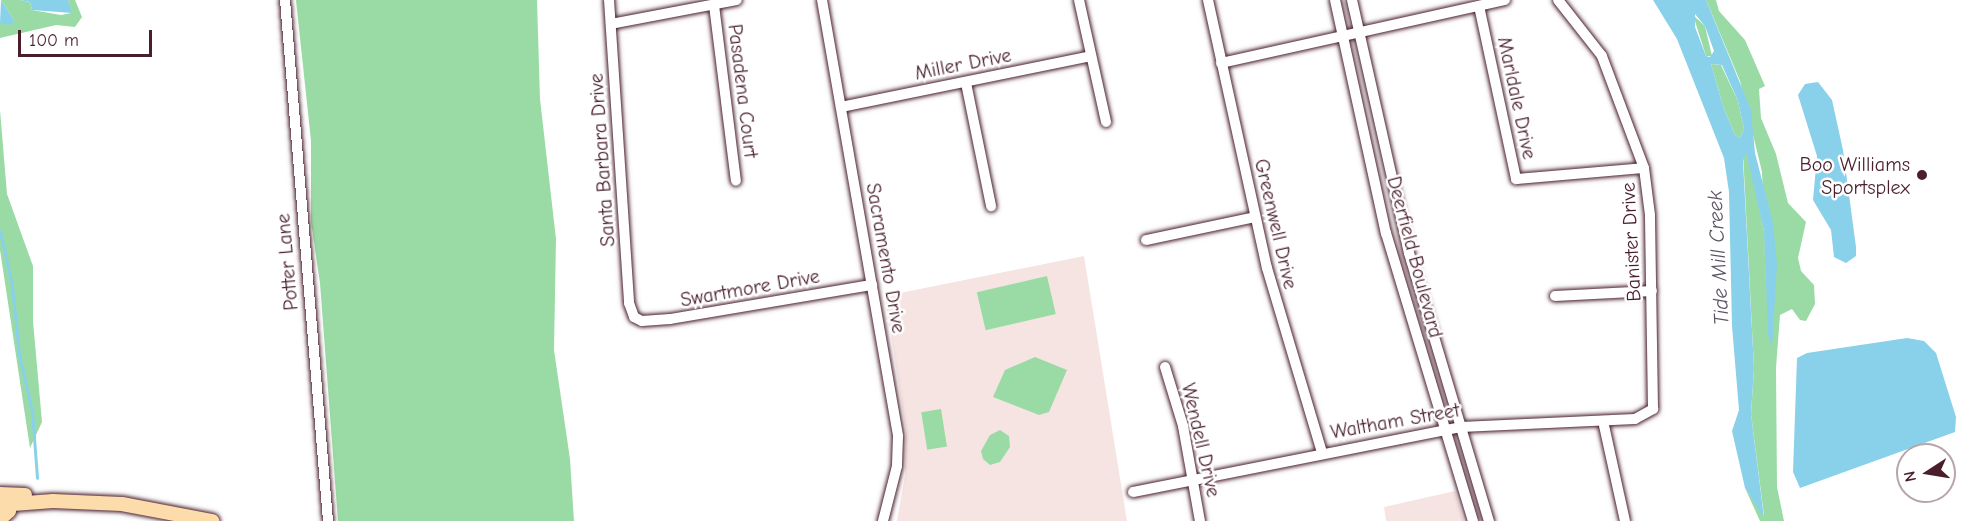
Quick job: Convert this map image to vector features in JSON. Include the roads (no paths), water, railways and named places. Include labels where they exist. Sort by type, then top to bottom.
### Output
[{"type":"main road","points":[[3,501],[122,504],[212,521]]},
{"type":"main road","points":[[0,519],[9,511],[3,501]]},
{"type":"street","name":"Potter Lane","points":[[285,0],[328,521]]},
{"type":"street","name":"Santa Barbara Drive","points":[[609,0],[629,303],[634,317]]},
{"type":"street","points":[[611,24],[737,0]]},
{"type":"street","name":"Sacramento Drive","points":[[822,0],[898,436],[897,466],[883,521]]},
{"type":"street","points":[[1079,0],[1106,122]]},
{"type":"street","name":"Greenwell Drive","points":[[1208,0],[1255,217],[1277,306],[1322,452]]},
{"type":"street","name":"Deerfield Boulevard","points":[[1335,0],[1386,233],[1473,521]]},
{"type":"street","name":"Deerfield Boulevard","points":[[1352,0],[1408,253],[1489,521]]},
{"type":"street","points":[[1221,63],[1505,0]]},
{"type":"street","name":"Banister Drive","points":[[1558,0],[1602,56],[1644,168],[1652,291],[1655,397]]},
{"type":"street","name":"Pasadena Court","points":[[714,5],[736,181]]},
{"type":"street","name":"Marldale Drive","points":[[1479,6],[1516,179],[1644,168]]},
{"type":"street","name":"Miller Drive","points":[[841,107],[1091,56]]},
{"type":"street","points":[[966,82],[991,206]]},
{"type":"street","points":[[1146,240],[1255,217]]},
{"type":"street","name":"Swartmore Drive","points":[[634,317],[642,321],[670,319],[872,285]]},
{"type":"street","points":[[1555,296],[1652,291]]},
{"type":"street","name":"Wendell Drive","points":[[1165,367],[1193,479],[1200,521]]},
{"type":"street","name":"Waltham Street","points":[[1133,492],[1322,452],[1461,427],[1603,421],[1645,414],[1653,409],[1655,397]]},
{"type":"street","points":[[1603,421],[1625,521]]},
{"type":"water","points":[[1,0],[14,20],[12,25],[0,23]]},
{"type":"water","points":[[20,0],[68,0],[72,13],[32,10],[30,2]]},
{"type":"water","points":[[1653,0],[1706,0],[1751,110],[1755,153],[1773,223],[1777,265],[1772,347],[1768,335],[1764,231],[1746,152],[1743,161],[1754,368],[1751,414],[1764,518],[1745,488],[1732,431],[1739,410],[1732,326],[1729,192],[1724,158],[1677,39]],"holes":[[[1695,14],[1705,26],[1714,51],[1710,57],[1706,56],[1695,27]],[[1711,64],[1722,65],[1738,101],[1744,129],[1740,138],[1735,135],[1724,109]]]},
{"type":"water","points":[[1818,82],[1832,100],[1843,150],[1856,247],[1856,256],[1846,263],[1834,257],[1831,230],[1813,200],[1817,156],[1798,95],[1805,84]]},
{"type":"water","points":[[1907,338],[1924,341],[1936,353],[1956,417],[1955,432],[1925,443],[1896,443],[1896,453],[1800,488],[1793,472],[1797,358],[1807,353]]},
{"type":"waterway","points":[[0,231],[12,285],[19,354],[32,411],[37,478]]},
{"type":"place","name":"Boo Williams Sportsplex","points":[[1922,175]]},
{"type":"water label","name":"Tide Mill Creek","points":[[1718,258]]}]
